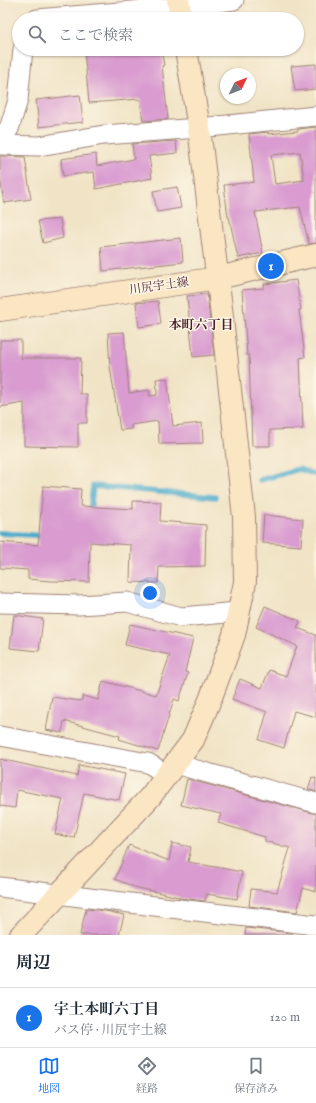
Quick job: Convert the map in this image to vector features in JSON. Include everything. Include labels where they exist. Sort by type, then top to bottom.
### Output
[{"type":"street","points":[[128,12],[179,8],[234,0]]},
{"type":"street","points":[[0,136],[9,129],[18,100],[22,56]]},
{"type":"street","points":[[21,935],[150,797],[193,740],[210,700],[234,635],[245,582],[244,517],[218,278],[199,128],[187,56]]},
{"type":"street","points":[[0,145],[39,146],[104,136],[316,116]]},
{"type":"street","name":"川尻宇土線","points":[[0,310],[218,278],[316,255]]},
{"type":"street","points":[[0,603],[79,605],[128,602],[181,617],[238,612]]},
{"type":"street","points":[[0,736],[148,763],[316,803]]},
{"type":"street","points":[[0,888],[316,925]]},
{"type":"building","points":[[85,56],[162,56],[164,65],[162,66],[168,119],[143,121],[140,99],[89,103]]},
{"type":"building","points":[[316,64],[316,89],[295,91],[291,66]]},
{"type":"building","points":[[80,95],[83,122],[39,127],[36,100]]},
{"type":"building","points":[[316,127],[316,243],[309,244],[300,207],[255,212],[263,253],[238,258],[228,217],[224,185],[254,182],[249,134],[298,131],[298,129]],"holes":[[[300,152],[304,180],[275,184],[271,155]]]},
{"type":"building","points":[[176,141],[177,153],[149,156],[152,178],[96,189],[94,172],[63,176],[61,159],[96,154],[97,166],[134,159],[132,144]]},
{"type":"building","points":[[0,156],[25,157],[31,199],[4,203],[0,178]]},
{"type":"building","points":[[177,187],[181,208],[157,212],[153,191]]},
{"type":"building","points":[[60,219],[63,238],[43,243],[38,221]]},
{"type":"building","points":[[181,238],[183,262],[103,271],[101,247]]},
{"type":"building","points":[[296,280],[301,310],[299,310],[305,357],[300,358],[303,429],[270,430],[270,446],[252,446],[249,355],[247,355],[242,290],[264,288],[264,284]]},
{"type":"building","points":[[207,294],[214,355],[193,357],[187,296]]},
{"type":"building","points":[[158,301],[161,324],[139,327],[136,303]]},
{"type":"building","points":[[124,332],[129,393],[149,390],[150,396],[157,395],[156,379],[167,378],[173,426],[202,423],[203,443],[159,444],[158,421],[131,425],[131,429],[120,430],[110,367],[108,333]]},
{"type":"building","points":[[0,340],[21,340],[21,358],[81,358],[80,394],[87,394],[87,423],[78,423],[78,447],[24,446],[24,403],[0,407]]},
{"type":"building","points":[[43,486],[81,489],[80,506],[133,509],[133,501],[161,502],[160,521],[206,525],[205,566],[159,567],[158,583],[130,582],[131,545],[90,542],[89,582],[28,579],[28,570],[0,568],[0,542],[38,545]]},
{"type":"building","points":[[264,515],[303,519],[301,546],[262,543]]},
{"type":"building","points":[[265,606],[300,621],[297,628],[316,635],[316,717],[294,711],[284,748],[259,740],[267,712],[232,699],[240,679],[262,688],[269,670],[286,676],[297,646],[256,627]]},
{"type":"building","points":[[14,615],[43,619],[39,651],[10,648]]},
{"type":"building","points":[[130,624],[193,638],[185,672],[188,673],[179,701],[174,699],[158,751],[119,739],[120,736],[64,721],[62,733],[46,730],[52,697],[81,701],[83,696],[98,700],[103,681],[156,695],[170,655],[125,645]]},
{"type":"building","points":[[0,759],[77,776],[79,765],[125,774],[119,800],[84,793],[74,838],[55,834],[63,799],[17,790],[15,808],[0,806]]},
{"type":"building","points":[[312,777],[316,778],[316,792],[308,789]]},
{"type":"building","points":[[187,779],[316,814],[316,892],[303,888],[297,912],[249,906],[251,889],[277,892],[290,848],[265,841],[265,837],[218,823],[221,814],[181,805]]},
{"type":"building","points":[[172,843],[191,847],[188,862],[242,872],[237,899],[207,894],[205,901],[179,898],[134,887],[115,879],[129,845],[169,861]]},
{"type":"building","points":[[86,909],[124,915],[119,935],[80,935]]},
{"type":"building","points":[[246,928],[292,933],[292,935],[245,935]]},
{"type":"waterway","points":[[260,480],[299,469],[316,475]]},
{"type":"waterway","points":[[90,513],[93,486],[215,497]]},
{"type":"waterway","points":[[0,533],[46,536]]},
{"type":"place","name":"宇土本町六丁目","points":[[271,266]]},
{"type":"district","name":"本町六丁目","points":[[201,325]]}]
